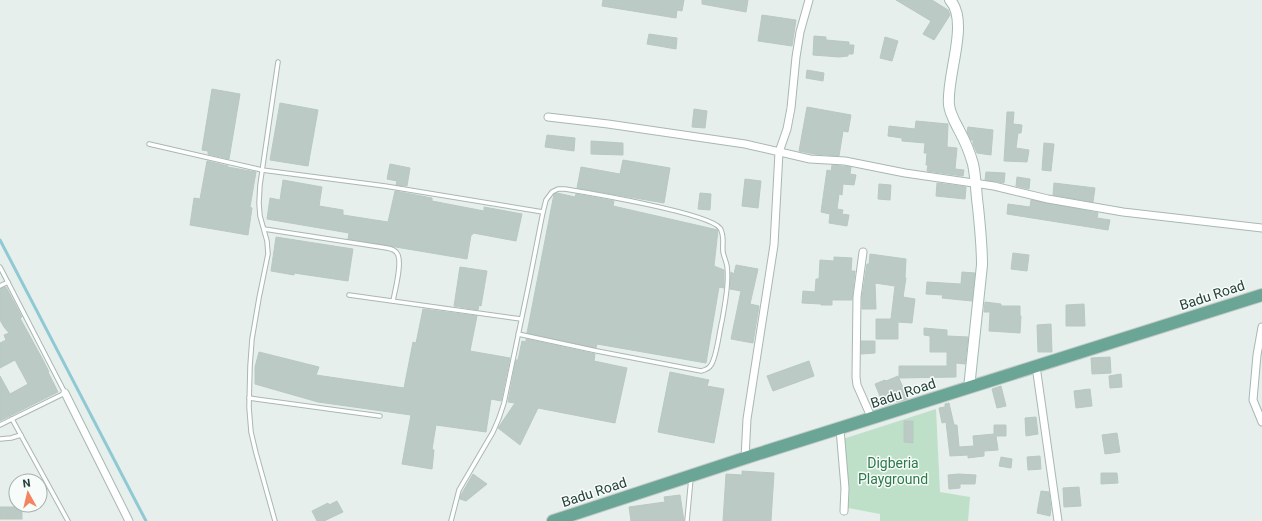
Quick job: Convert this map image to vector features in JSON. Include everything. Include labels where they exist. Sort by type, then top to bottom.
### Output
[{"type":"main road","name":"Badu Road","points":[[554,521],[745,458],[1262,295]]},
{"type":"street","points":[[745,458],[747,419],[774,245],[779,152],[787,129],[800,32],[809,0]]},
{"type":"street","points":[[950,0],[953,3],[957,15],[958,28],[954,62],[950,77],[949,105],[953,119],[968,148],[973,166],[982,248],[982,265],[969,388]]},
{"type":"street","points":[[548,118],[608,124],[745,144],[810,159],[845,161],[905,173],[994,186],[1048,199],[1123,212],[1262,228]]},
{"type":"street","points":[[863,252],[857,297],[856,377],[857,385],[872,419]]},
{"type":"street","points":[[1262,327],[1257,355],[1253,400],[1262,422]]},
{"type":"street","points":[[1036,366],[1058,521]]},
{"type":"street","points":[[65,393],[129,521]]},
{"type":"street","points":[[840,429],[845,488],[844,511]]},
{"type":"lane","points":[[275,521],[251,432],[249,398],[252,339],[268,254],[267,241],[260,216],[259,203],[262,170],[278,62]]},
{"type":"lane","points":[[149,144],[262,170],[385,186],[543,212]]},
{"type":"lane","points":[[451,521],[459,490],[493,432],[504,403],[521,319],[543,212],[546,200],[552,192],[558,189],[565,189],[660,207],[713,223],[719,228],[724,237],[723,250],[727,265],[728,279],[722,319],[711,365],[707,370],[701,371],[518,334]]},
{"type":"lane","points":[[264,230],[394,250],[398,254],[399,264],[393,301]]},
{"type":"lane","points":[[0,267],[65,393],[0,425]]},
{"type":"lane","points":[[0,286],[8,282]]},
{"type":"lane","points":[[348,295],[521,319]]},
{"type":"lane","points":[[249,398],[380,416]]},
{"type":"lane","points":[[12,420],[68,521]]},
{"type":"lane","points":[[0,440],[21,435]]},
{"type":"lane","points":[[687,521],[692,476]]},
{"type":"green space","name":"Digberia Playground","points":[[936,409],[940,492],[970,497],[968,521],[880,521],[880,514],[843,507],[843,439]]},
{"type":"building","points":[[603,0],[684,0],[682,11],[677,10],[676,18],[602,6]]},
{"type":"building","points":[[702,0],[748,0],[746,12],[702,4]]},
{"type":"building","points":[[896,0],[932,0],[948,10],[950,15],[934,40],[923,34],[931,21]]},
{"type":"building","points":[[762,15],[796,20],[792,46],[758,41]]},
{"type":"building","points":[[649,34],[677,38],[676,49],[647,44]]},
{"type":"building","points":[[814,36],[826,37],[826,40],[849,42],[849,45],[854,45],[853,54],[839,57],[813,55]]},
{"type":"building","points":[[885,37],[898,41],[892,61],[880,58]]},
{"type":"building","points":[[807,70],[824,73],[823,81],[806,78]]},
{"type":"building","points":[[212,89],[240,94],[229,159],[208,154],[208,151],[202,150]]},
{"type":"building","points":[[280,103],[318,110],[308,166],[270,160]]},
{"type":"building","points":[[807,107],[851,115],[848,132],[843,131],[839,156],[799,151]]},
{"type":"building","points":[[694,109],[707,111],[705,128],[692,127]]},
{"type":"building","points":[[1007,112],[1014,112],[1013,124],[1022,125],[1021,133],[1018,133],[1016,148],[1029,150],[1027,162],[1004,161]]},
{"type":"building","points":[[916,121],[948,124],[947,147],[957,148],[955,169],[964,170],[963,176],[927,171],[927,153],[924,153],[925,143],[902,141],[902,138],[888,136],[889,126],[915,129]]},
{"type":"building","points":[[968,127],[993,130],[991,155],[977,153],[973,140],[971,140],[967,132]]},
{"type":"building","points":[[547,135],[575,138],[574,151],[545,147]]},
{"type":"building","points":[[591,141],[623,143],[623,155],[591,154]]},
{"type":"building","points":[[1044,143],[1054,144],[1051,171],[1042,170]]},
{"type":"building","points":[[623,160],[670,168],[664,203],[577,188],[581,167],[620,174]]},
{"type":"building","points":[[207,161],[228,167],[256,172],[250,207],[252,208],[248,235],[190,225],[194,198],[200,199]]},
{"type":"building","points":[[390,164],[410,168],[407,186],[396,185],[397,181],[387,179]]},
{"type":"building","points":[[832,165],[851,167],[850,174],[856,175],[854,185],[843,184],[842,195],[839,194],[837,209],[843,210],[842,214],[849,215],[847,226],[829,223],[830,214],[821,212],[827,170],[831,171]]},
{"type":"building","points":[[986,172],[1005,173],[1004,183],[985,180]]},
{"type":"building","points":[[1017,177],[1030,179],[1029,189],[1016,186]]},
{"type":"building","points":[[745,179],[761,181],[758,208],[742,206]]},
{"type":"building","points":[[283,180],[322,187],[319,206],[343,210],[343,215],[388,222],[395,191],[432,198],[432,201],[484,211],[484,207],[522,214],[516,241],[473,233],[471,235],[467,259],[348,239],[349,233],[267,219],[270,198],[280,200]]},
{"type":"building","points":[[937,183],[966,187],[965,199],[936,196]]},
{"type":"building","points":[[1054,183],[1095,188],[1093,202],[1053,195]]},
{"type":"building","points":[[879,184],[891,185],[890,200],[878,199]]},
{"type":"building","points":[[557,193],[575,197],[576,194],[614,201],[613,206],[718,230],[714,266],[724,270],[724,288],[719,287],[706,363],[597,344],[596,348],[527,333],[554,194]]},
{"type":"building","points":[[700,193],[711,194],[710,210],[698,209]]},
{"type":"building","points":[[1031,200],[1098,213],[1097,218],[1110,220],[1108,230],[1007,214],[1008,204],[1030,207]]},
{"type":"building","points":[[276,237],[353,249],[348,281],[271,271]]},
{"type":"building","points":[[1013,253],[1029,255],[1027,271],[1011,269]]},
{"type":"building","points":[[870,254],[906,259],[906,278],[903,297],[915,299],[912,323],[898,322],[898,339],[876,339],[876,319],[891,319],[895,286],[875,283],[876,309],[862,309],[862,297]]},
{"type":"building","points":[[834,257],[852,258],[851,271],[855,271],[852,300],[832,300],[832,305],[802,303],[803,291],[815,292],[816,279],[819,279],[820,260],[834,261]]},
{"type":"building","points":[[736,265],[758,269],[750,304],[759,306],[753,343],[731,339],[741,291],[730,289],[731,272],[734,274]]},
{"type":"building","points":[[460,267],[487,271],[481,306],[479,305],[478,310],[454,306]]},
{"type":"building","points":[[962,272],[975,273],[972,301],[942,298],[943,295],[926,294],[927,282],[961,284]]},
{"type":"building","points":[[6,287],[22,317],[20,318],[43,360],[58,392],[0,421],[0,376],[10,394],[28,384],[15,360],[0,368],[0,343],[6,340],[4,335],[9,333],[0,320],[0,289]]},
{"type":"building","points":[[985,302],[1001,304],[1001,306],[1020,306],[1020,333],[989,331],[990,312],[984,312]]},
{"type":"building","points":[[1084,304],[1085,326],[1066,326],[1066,305]]},
{"type":"building","points":[[423,309],[477,316],[470,351],[510,358],[501,401],[491,399],[486,432],[436,425],[432,449],[434,450],[432,469],[402,464],[411,415],[318,402],[255,384],[255,367],[259,352],[319,367],[316,375],[404,388],[413,342],[416,343]]},
{"type":"building","points":[[1051,324],[1052,352],[1038,352],[1037,325]]},
{"type":"building","points":[[924,328],[947,330],[947,336],[968,337],[965,364],[956,363],[956,377],[899,378],[899,366],[947,366],[947,352],[930,352],[930,336],[924,335]]},
{"type":"building","points":[[526,339],[595,354],[594,361],[627,368],[615,423],[538,408],[520,445],[498,428],[515,403],[508,402],[516,360],[518,360],[522,341],[526,342]]},
{"type":"building","points":[[861,341],[875,341],[875,353],[861,354]]},
{"type":"building","points":[[1110,357],[1111,373],[1092,374],[1091,358]]},
{"type":"building","points":[[809,361],[814,376],[773,391],[767,376]]},
{"type":"building","points":[[670,372],[709,380],[707,386],[724,389],[714,443],[658,432]]},
{"type":"building","points":[[1121,374],[1122,387],[1110,388],[1109,376]]},
{"type":"building","points":[[898,376],[908,399],[884,406],[875,384]]},
{"type":"building","points":[[1001,386],[1006,406],[997,408],[992,389]]},
{"type":"building","points":[[1090,389],[1092,406],[1076,408],[1074,391]]},
{"type":"building","points":[[949,403],[954,425],[957,425],[959,447],[974,446],[973,436],[994,434],[994,425],[1006,425],[1006,436],[996,436],[998,450],[984,451],[984,456],[968,458],[968,455],[950,456],[946,422],[942,423],[939,408],[945,407],[945,404]]},
{"type":"building","points":[[1036,417],[1038,434],[1026,436],[1025,418]]},
{"type":"building","points":[[904,421],[913,421],[913,443],[904,442]]},
{"type":"building","points":[[1117,433],[1120,452],[1105,454],[1102,435]]},
{"type":"building","points":[[1040,456],[1041,469],[1028,470],[1027,457]]},
{"type":"building","points":[[1001,457],[1012,459],[1011,468],[999,466]]},
{"type":"building","points":[[742,471],[774,473],[771,521],[723,521],[726,474],[742,475]]},
{"type":"building","points":[[1101,473],[1117,473],[1118,483],[1101,484]]},
{"type":"building","points":[[473,474],[487,484],[466,501],[460,499],[461,495]]},
{"type":"building","points":[[948,475],[976,475],[975,484],[960,484],[960,488],[949,489]]},
{"type":"building","points":[[1079,487],[1081,506],[1064,507],[1063,488]]},
{"type":"building","points":[[1041,491],[1049,492],[1051,509],[1050,516],[1037,513]]},
{"type":"building","points":[[680,495],[684,521],[631,521],[629,507],[665,502],[664,497]]},
{"type":"building","points":[[337,501],[343,512],[324,521],[317,521],[312,511],[328,503],[329,505]]},
{"type":"building","points":[[0,507],[8,507],[8,513],[22,513],[22,519],[0,519]]},
{"type":"waterway","points":[[0,240],[146,521]]}]
